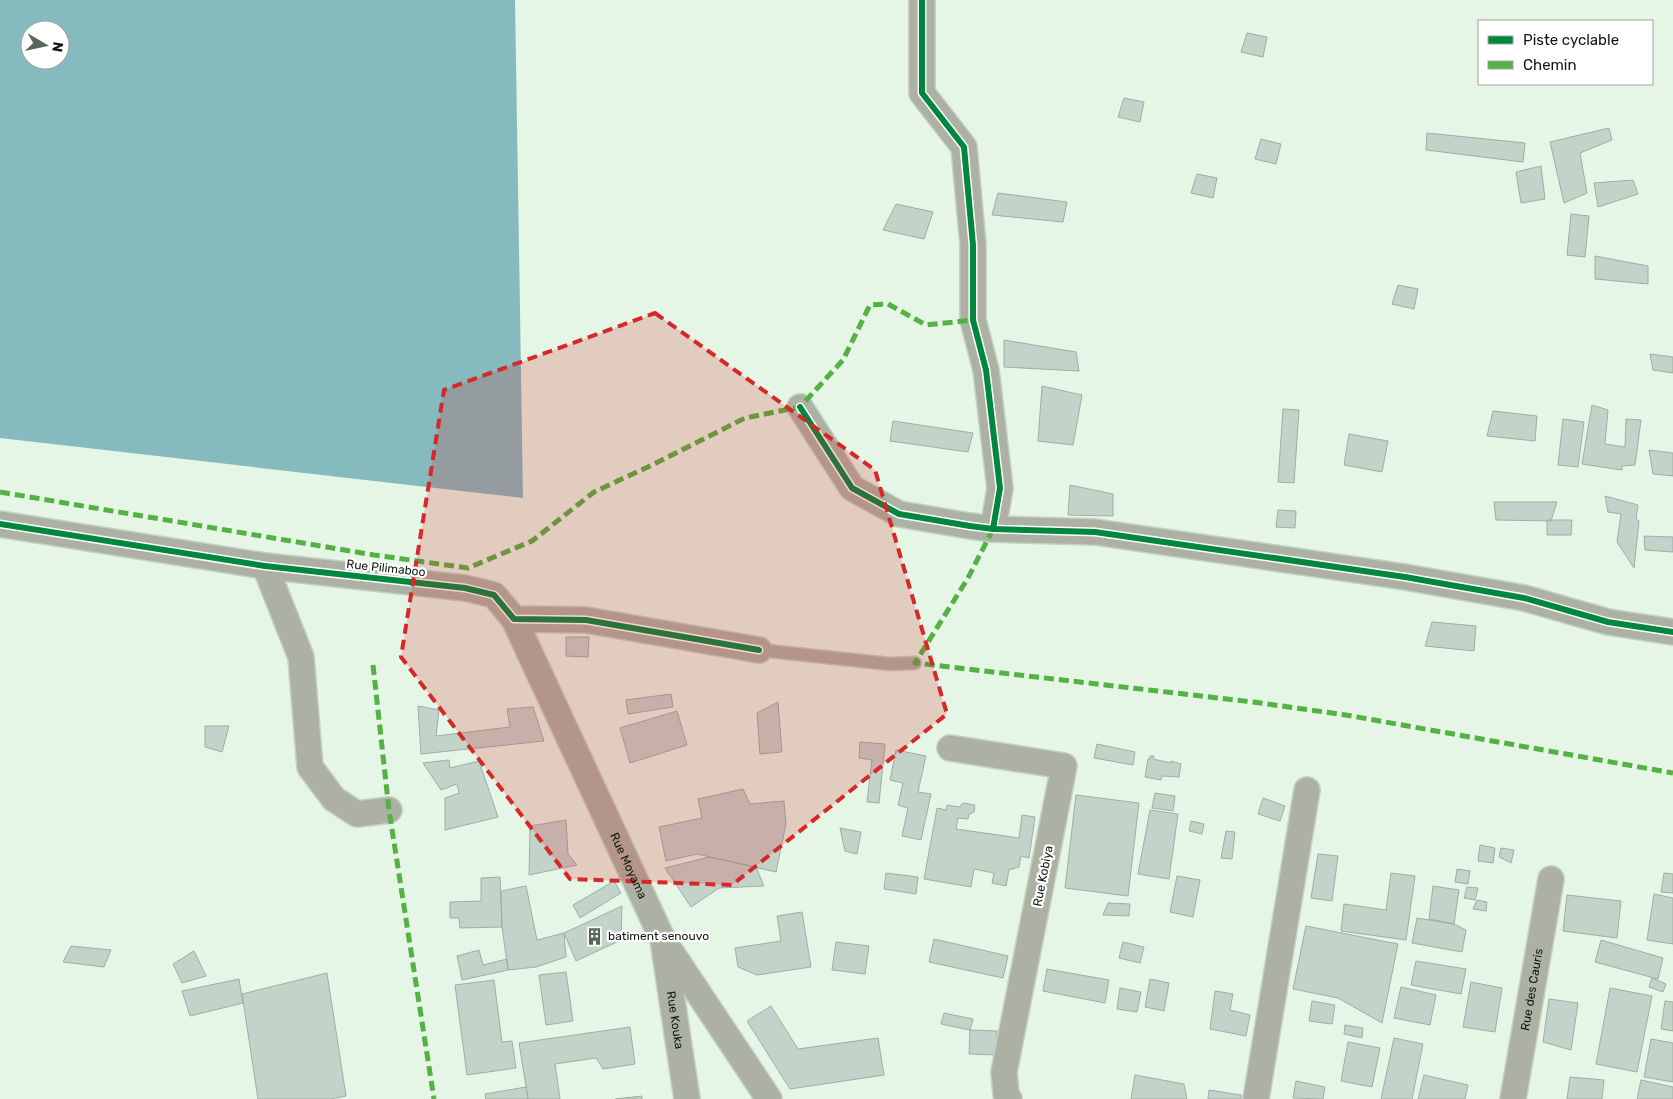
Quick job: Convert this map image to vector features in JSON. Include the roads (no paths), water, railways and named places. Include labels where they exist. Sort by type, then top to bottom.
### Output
[{"type":"street","points":[[922,0],[922,93],[964,147],[973,245],[974,320],[986,370],[1000,488],[993,529]]},
{"type":"street","points":[[800,407],[852,488],[899,514],[993,529],[1095,532],[1405,577],[1524,598],[1608,622],[1673,632]]},
{"type":"street","name":"Rue Pilimaboo","points":[[0,524],[265,566],[465,588],[494,595],[514,619]]},
{"type":"street","points":[[265,566],[301,657],[310,767],[334,799],[357,814],[389,810]]},
{"type":"street","points":[[514,619],[586,620],[759,650]]},
{"type":"street","name":"Rue Moyama","points":[[514,619],[663,940],[769,1099]]},
{"type":"street","name":"Rue Kobiya","points":[[950,748],[1064,766],[1004,1072],[1006,1094],[1009,1099]]},
{"type":"street","points":[[1256,1099],[1306,790]]},
{"type":"street","name":"Rue des Cauris","points":[[1513,1099],[1551,879]]},
{"type":"street","name":"Rue Kouka","points":[[663,940],[687,1099]]},
{"type":"lane","points":[[759,650],[890,664],[915,663]]},
{"type":"water","points":[[0,0],[515,0],[523,498],[0,438]]},
{"type":"place","name":"batiment senouvo","points":[[594,936]]}]
